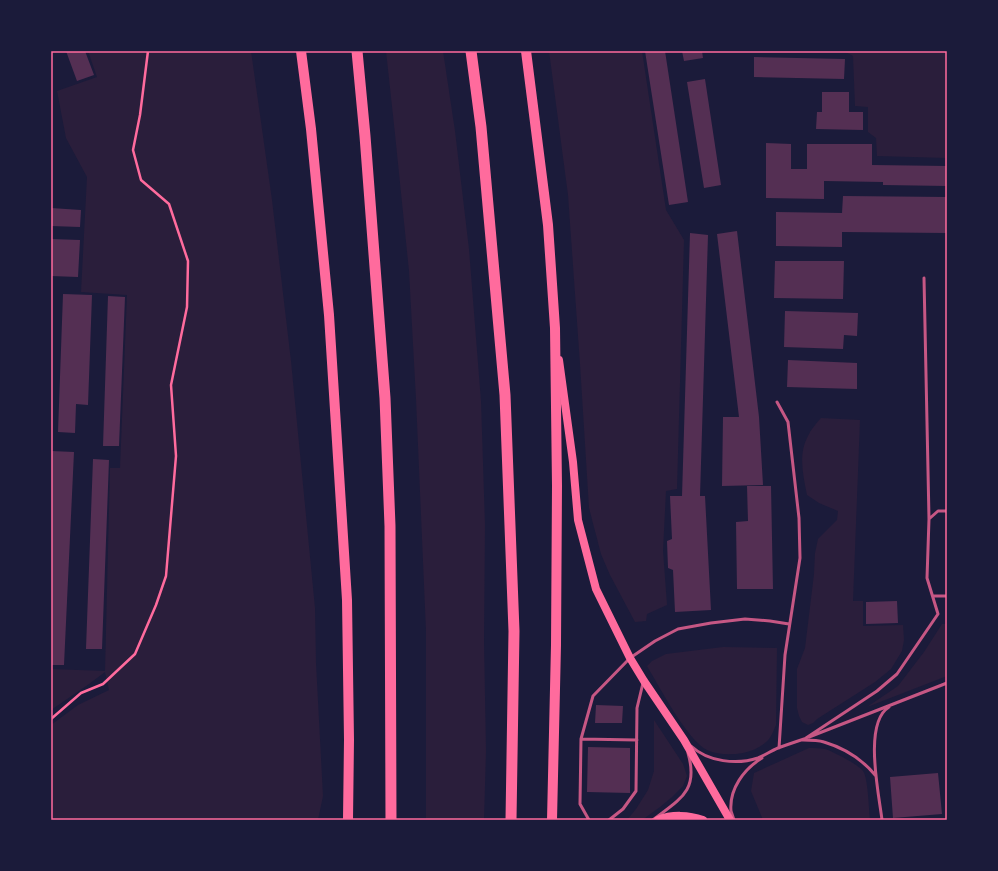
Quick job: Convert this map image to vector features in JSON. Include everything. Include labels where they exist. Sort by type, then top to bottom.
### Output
[{"type":"highway","points":[[357,51],[385,398],[390,526],[391,820]]},
{"type":"highway","points":[[471,51],[481,127],[505,395],[514,631],[511,820]]},
{"type":"main road","points":[[301,51],[311,129],[330,330],[347,600],[349,740],[348,819]]},
{"type":"main road","points":[[526,51],[548,225],[555,328],[556,645],[552,820]]},
{"type":"main road","points":[[555,328],[573,462],[578,520],[596,590],[630,658],[684,740],[730,820]]},
{"type":"main road","points":[[658,820],[674,816],[692,817],[703,820]]},
{"type":"lane","points":[[803,740],[877,691],[897,674],[938,614],[927,578],[928,519],[924,278]]},
{"type":"lane","points":[[777,402],[788,422],[800,518],[800,558],[784,655],[779,748]]},
{"type":"lane","points":[[928,519],[938,511],[947,511]]},
{"type":"lane","points":[[933,596],[947,596]]},
{"type":"lane","points":[[589,820],[580,804],[581,739],[593,696],[630,658],[655,641],[678,629],[745,619],[790,624]]},
{"type":"lane","points":[[609,820],[623,809],[636,791],[637,708],[644,681]]},
{"type":"lane","points":[[684,740],[695,750],[705,756],[736,762],[759,758],[779,748],[947,683]]},
{"type":"lane","points":[[882,820],[874,745],[877,728],[882,714],[887,708],[894,704]]},
{"type":"lane","points":[[581,739],[637,740]]},
{"type":"lane","points":[[653,820],[684,795],[690,784],[692,767],[684,740]]},
{"type":"lane","points":[[803,740],[824,742],[842,749],[865,764],[877,777]]},
{"type":"lane","points":[[734,820],[731,811],[732,801],[734,790],[739,780],[748,769],[759,760],[779,748]]},
{"type":"path","points":[[51,718],[81,693],[103,684],[135,654],[156,605],[166,576],[176,456],[171,385],[187,307],[188,261],[169,204],[141,180],[133,150],[140,115],[148,51]]},
{"type":"shaded area","points":[[88,51],[251,51],[272,200],[291,361],[315,608],[316,663],[323,796],[318,820],[51,820],[51,725],[78,705],[109,690],[105,672],[51,710],[51,669],[105,671],[110,468],[120,468],[127,295],[81,292],[87,177],[66,138],[57,91],[97,77]]},
{"type":"shaded area","points":[[386,51],[443,51],[455,131],[469,249],[481,401],[485,525],[484,641],[486,751],[484,820],[426,820],[426,631],[416,399],[409,271]]},
{"type":"shaded area","points":[[549,51],[642,51],[666,210],[684,240],[677,489],[666,491],[663,551],[667,605],[647,614],[646,621],[635,622],[610,575],[601,554],[589,508],[568,195]]},
{"type":"shaded area","points":[[844,51],[947,51],[947,158],[877,156],[876,138],[868,132],[868,107],[855,106],[853,56]]},
{"type":"shaded area","points":[[821,418],[860,420],[853,601],[863,601],[863,626],[903,625],[904,640],[902,651],[891,669],[875,682],[808,725],[802,722],[797,708],[797,669],[805,648],[814,574],[815,553],[818,539],[837,520],[838,511],[819,503],[807,495],[804,480],[802,465],[803,450],[811,431]]},
{"type":"shaded area","points":[[942,624],[947,624],[947,676],[867,707],[898,686],[924,652]]},
{"type":"shaded area","points":[[723,647],[777,648],[776,725],[772,735],[766,743],[743,753],[720,754],[707,750],[699,744],[674,712],[647,666],[652,661],[666,654]]},
{"type":"shaded area","points":[[654,720],[683,764],[687,776],[683,786],[660,807],[642,820],[627,820],[648,790],[654,771]]},
{"type":"shaded area","points":[[809,748],[821,748],[828,750],[861,768],[865,774],[870,820],[763,820],[751,791],[754,773]]},
{"type":"building","points":[[66,51],[85,51],[94,75],[77,81]]},
{"type":"building","points":[[645,51],[665,51],[688,202],[669,205]]},
{"type":"building","points":[[682,51],[702,51],[703,58],[684,61]]},
{"type":"building","points":[[754,57],[845,59],[844,79],[754,77]]},
{"type":"building","points":[[705,79],[721,185],[704,188],[687,82]]},
{"type":"building","points":[[822,92],[849,92],[849,112],[863,112],[863,130],[816,129],[817,112],[822,112]]},
{"type":"building","points":[[766,143],[791,144],[791,169],[807,169],[807,144],[872,144],[872,165],[947,166],[947,186],[883,185],[883,182],[824,181],[824,199],[766,198]]},
{"type":"building","points":[[843,196],[947,197],[947,233],[842,232],[842,247],[776,246],[776,212],[842,213]]},
{"type":"building","points":[[51,208],[81,210],[80,227],[51,226]]},
{"type":"building","points":[[737,231],[759,417],[763,485],[722,486],[723,417],[739,417],[717,234]]},
{"type":"building","points":[[690,233],[708,235],[700,496],[705,496],[711,610],[675,612],[673,570],[668,568],[667,541],[672,539],[670,496],[682,496]]},
{"type":"building","points":[[51,239],[80,240],[78,277],[51,276]]},
{"type":"building","points":[[775,261],[844,261],[843,299],[774,298]]},
{"type":"building","points":[[63,294],[92,295],[88,405],[76,404],[75,433],[58,432]]},
{"type":"building","points":[[108,296],[125,297],[119,446],[103,446]]},
{"type":"building","points":[[785,311],[858,313],[857,336],[844,335],[843,349],[784,347]]},
{"type":"building","points":[[788,360],[857,363],[857,389],[787,387]]},
{"type":"building","points":[[51,451],[74,452],[64,665],[51,665]]},
{"type":"building","points":[[93,459],[109,460],[102,649],[86,649]]},
{"type":"building","points":[[747,486],[771,486],[773,589],[737,589],[736,522],[748,521]]},
{"type":"building","points":[[897,601],[898,623],[866,624],[866,602]]},
{"type":"building","points":[[596,705],[623,706],[622,723],[595,723]]},
{"type":"building","points":[[588,747],[630,748],[630,793],[587,792]]},
{"type":"building","points":[[938,773],[942,814],[893,818],[890,777]]}]
